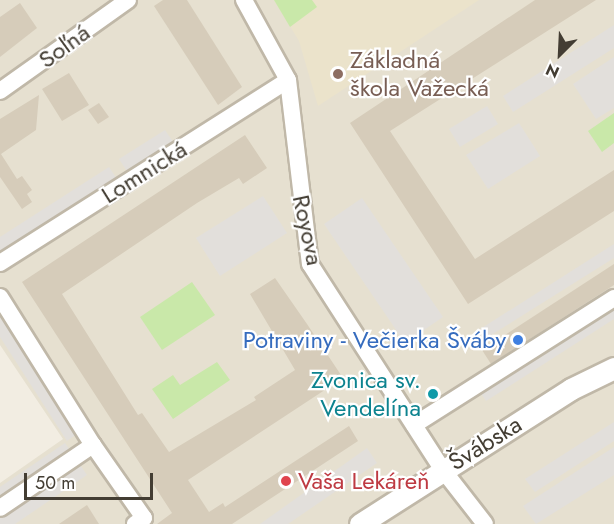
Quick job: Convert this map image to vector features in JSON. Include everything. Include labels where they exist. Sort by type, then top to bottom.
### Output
[{"type":"street","name":"Soľná","points":[[0,91],[128,0]]},
{"type":"street","name":"Royova","points":[[244,0],[288,80],[310,264],[443,470],[485,524]]},
{"type":"street","name":"Lomnická","points":[[0,263],[288,80]]},
{"type":"street","points":[[0,297],[93,445],[144,518],[135,524]]},
{"type":"street","points":[[414,425],[614,298]]},
{"type":"street","name":"Švábska","points":[[360,524],[571,389],[614,368]]},
{"type":"street","points":[[0,508],[93,445]]},
{"type":"shaded area","points":[[0,0],[614,0],[614,524],[0,524],[0,483],[63,439],[0,345]]},
{"type":"shaded area","name":"Základná škola Važecká","points":[[274,0],[479,0],[318,106],[299,41]]},
{"type":"shaded area","points":[[614,25],[614,48],[513,112],[503,96]]},
{"type":"shaded area","points":[[614,57],[614,108],[596,119],[573,84]]},
{"type":"shaded area","points":[[487,106],[498,124],[460,147],[449,129]]},
{"type":"shaded area","points":[[519,123],[540,156],[488,189],[466,155]]},
{"type":"shaded area","points":[[165,130],[176,146],[130,176],[119,159]]},
{"type":"shaded area","points":[[109,167],[119,182],[0,257],[0,237]]},
{"type":"shaded area","points":[[263,196],[287,233],[220,276],[196,238]]},
{"type":"shaded area","points":[[362,198],[443,317],[405,343],[324,224]]},
{"type":"shaded area","points":[[614,244],[614,258],[480,342],[474,333]]},
{"type":"shaded area","points":[[614,302],[614,319],[486,401],[478,389]]},
{"type":"shaded area","points":[[0,315],[77,434],[67,441],[0,337]]},
{"type":"shaded area","points":[[614,422],[614,441],[535,492],[525,479]]},
{"type":"shaded area","points":[[65,443],[87,475],[15,524],[0,524],[0,487]]},
{"type":"shaded area","points":[[614,447],[614,475],[536,524],[523,506]]},
{"type":"shaded area","points":[[367,448],[377,463],[288,524],[260,524]]},
{"type":"green space","points":[[274,0],[312,0],[317,7],[290,27]]},
{"type":"green space","points":[[614,113],[614,143],[602,152],[588,131]]},
{"type":"green space","points":[[192,282],[215,315],[162,350],[140,317]]},
{"type":"green space","points":[[217,362],[230,380],[173,419],[152,389],[173,375],[180,385]]},
{"type":"building","points":[[163,0],[187,0],[242,87],[218,105],[154,6]]},
{"type":"building","points":[[535,0],[596,0],[390,131],[475,259],[614,170],[614,211],[468,304],[350,123]]},
{"type":"building","points":[[20,3],[37,28],[0,57],[0,17]]},
{"type":"building","points":[[69,73],[89,105],[62,121],[42,89]]},
{"type":"building","points":[[39,95],[36,130],[1,154],[17,179],[22,176],[32,190],[27,194],[32,202],[22,209],[0,177],[0,119]]},
{"type":"building","points":[[99,103],[109,117],[98,124],[88,110]]},
{"type":"building","points":[[245,135],[267,168],[243,184],[239,178],[197,203],[62,294],[138,415],[142,413],[169,452],[256,400],[254,397],[295,370],[250,294],[275,278],[307,324],[343,378],[188,480],[209,512],[223,503],[225,507],[349,426],[358,441],[232,524],[157,524],[172,513],[22,282]]},
{"type":"building","points":[[614,264],[614,285],[491,364],[482,350]]},
{"type":"building","points":[[87,505],[99,524],[59,524],[81,509]]},
{"type":"place","name":"Základná škola Važecká","points":[[338,74]]},
{"type":"place","name":"Potraviny - Večierka Šváby","points":[[518,340]]},
{"type":"place","name":"Zvonica sv. Vendelína","points":[[433,394]]},
{"type":"place","name":"Vaša Lekáreň","points":[[286,481]]}]
